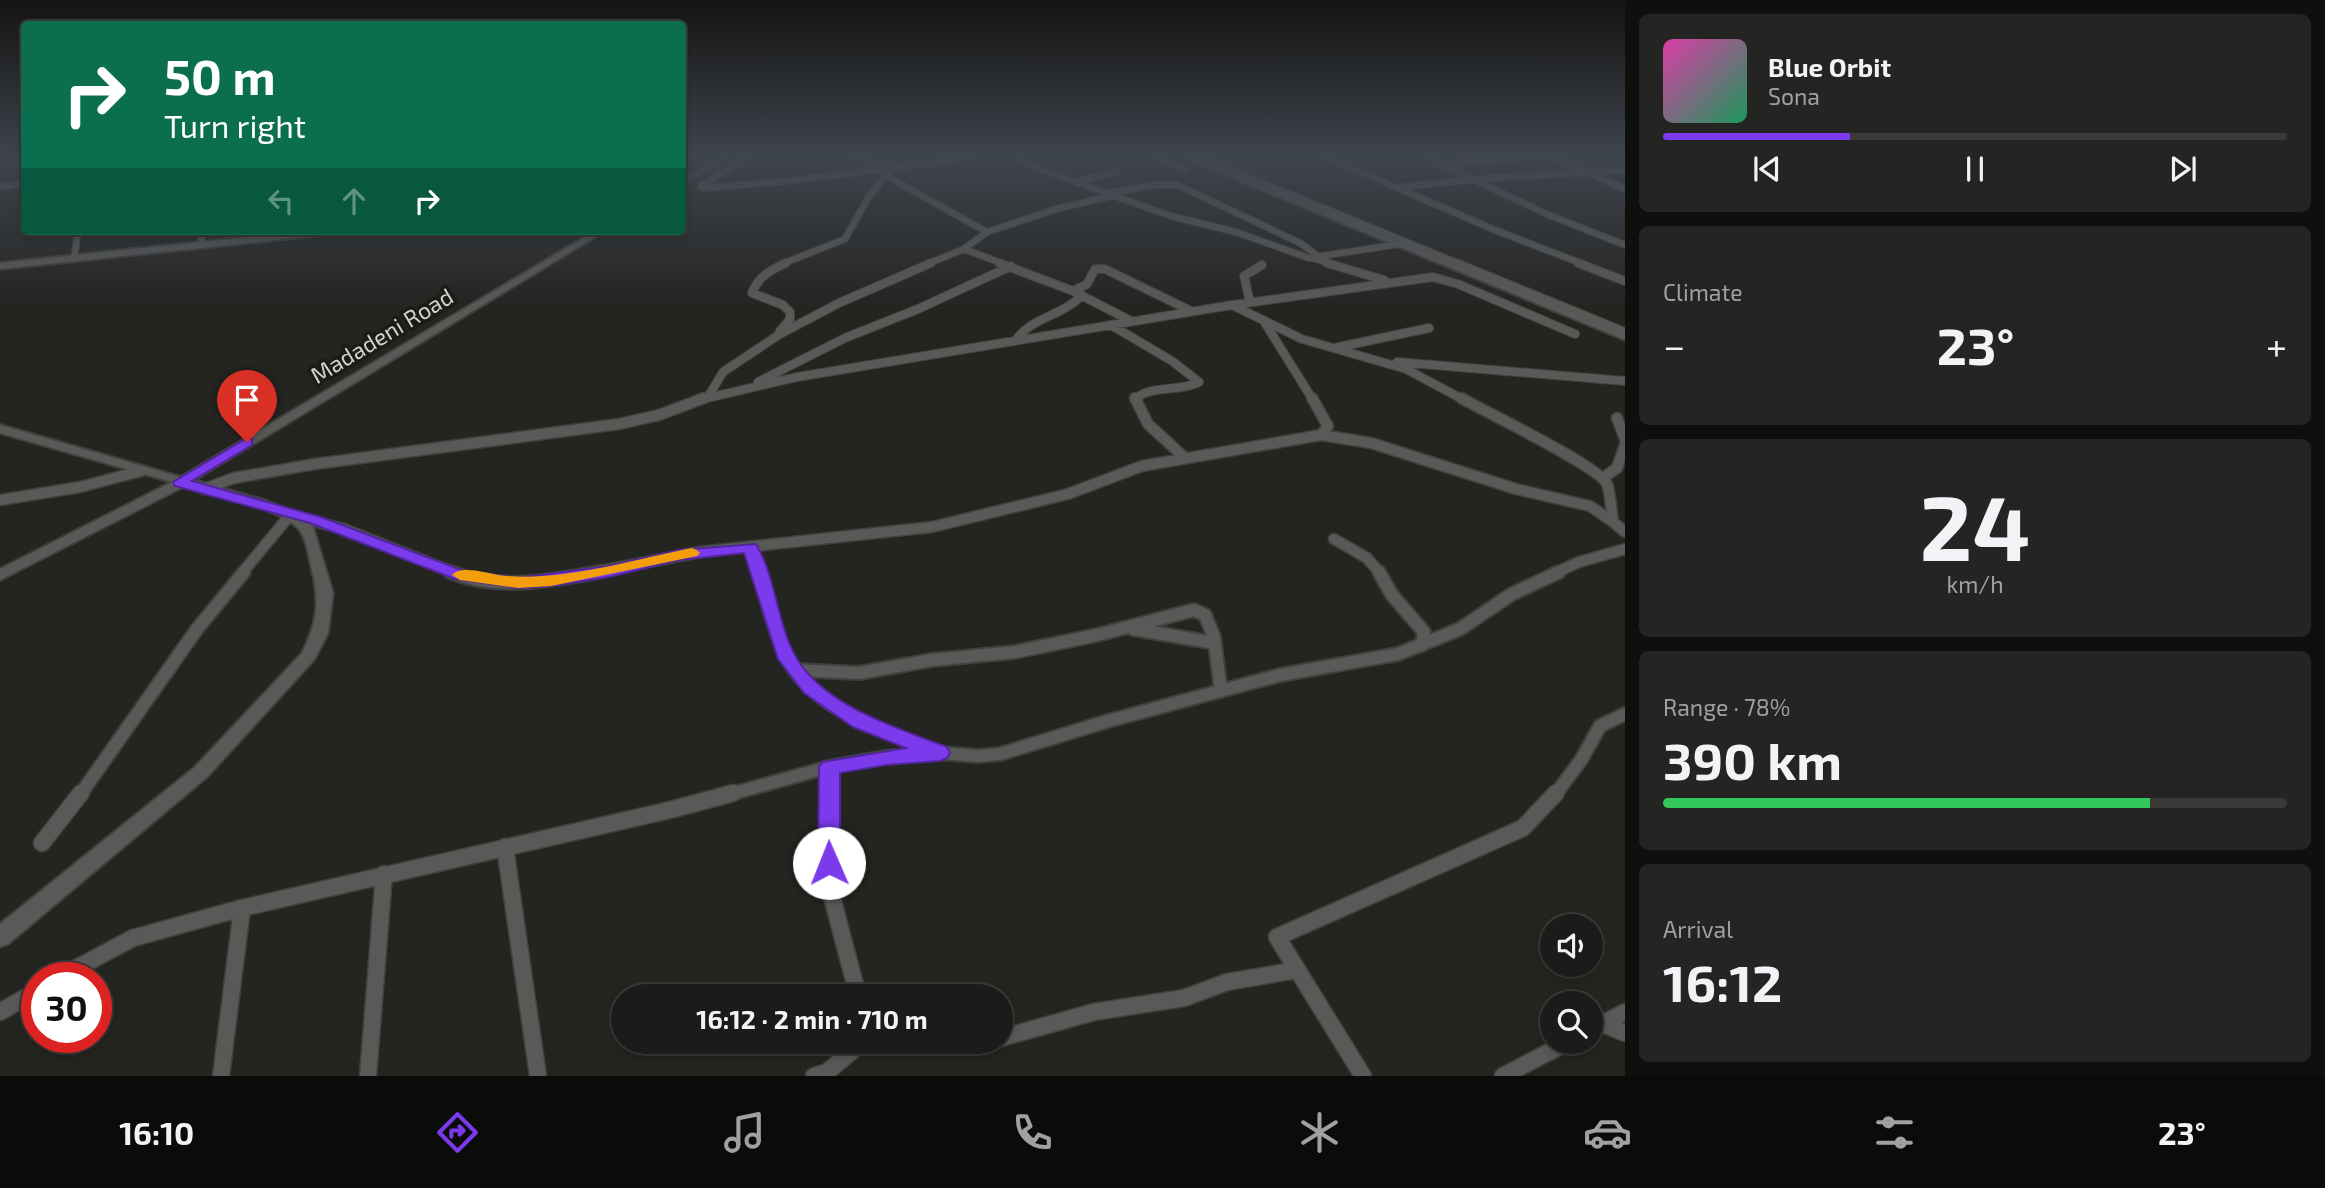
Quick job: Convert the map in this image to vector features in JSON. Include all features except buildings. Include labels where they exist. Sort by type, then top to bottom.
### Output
[{"type":"street","points":[[770,340],[790,319],[790,312],[783,305],[752,293],[757,283],[773,269],[837,244],[849,236],[863,207]]},
{"type":"street","points":[[944,207],[987,232]]},
{"type":"street","points":[[708,397],[723,372],[770,340],[857,293],[964,249],[987,232],[1063,207]]},
{"type":"street","points":[[1148,207],[1178,218],[1225,229],[1352,273],[1390,281]]},
{"type":"street","points":[[1225,207],[1300,243],[1318,256]]},
{"type":"street","points":[[1309,207],[1625,332]]},
{"type":"street","points":[[1319,207],[1625,337]]},
{"type":"street","points":[[1443,207],[1625,281]]},
{"type":"street","points":[[1533,207],[1625,245]]},
{"type":"street","points":[[74,259],[78,235]]},
{"type":"street","points":[[201,235],[202,245]]},
{"type":"street","points":[[0,267],[294,235]]},
{"type":"street","name":"Madadeni Road","points":[[0,575],[180,482],[594,235]]},
{"type":"street","points":[[1309,258],[1399,244]]},
{"type":"street","points":[[964,249],[1073,291],[1132,321]]},
{"type":"street","points":[[1250,302],[1244,276],[1262,265]]},
{"type":"street","points":[[750,387],[845,338],[1011,267]]},
{"type":"street","points":[[1073,291],[1087,284],[1095,269],[1105,269],[1190,311]]},
{"type":"street","points":[[204,489],[234,478],[315,464],[619,424],[659,415],[708,397],[750,387],[1190,311],[1390,281],[1440,278],[1575,334]]},
{"type":"street","points":[[1015,341],[1023,331],[1075,303],[1082,295]]},
{"type":"street","points":[[1232,305],[1265,323],[1331,348],[1388,361],[1625,381]]},
{"type":"street","points":[[1265,323],[1325,419],[1328,426],[1321,435]]},
{"type":"street","points":[[1111,325],[1172,361],[1199,382],[1190,387],[1146,393],[1135,398],[1142,418],[1185,458]]},
{"type":"street","points":[[1331,348],[1429,328]]},
{"type":"street","points":[[1388,361],[1424,378],[1603,478],[1613,522]]},
{"type":"street","points":[[1617,418],[1625,439]]},
{"type":"street","points":[[0,429],[344,529],[461,576],[518,583],[609,572],[700,552],[932,527],[1068,494],[1142,466],[1321,435],[1371,443],[1516,489],[1590,506],[1625,532]]},
{"type":"street","points":[[1603,478],[1617,468],[1625,445]]},
{"type":"street","points":[[0,500],[80,487],[141,471]]},
{"type":"street","points":[[42,843],[85,788],[197,629],[290,515]]},
{"type":"street","points":[[0,937],[201,772],[308,656],[320,633],[324,593],[308,530],[290,515]]},
{"type":"street","points":[[1334,539],[1367,558],[1377,568],[1399,604],[1424,632],[1422,645]]},
{"type":"street","points":[[750,548],[782,647],[795,670],[821,697],[860,722],[940,753]]},
{"type":"street","points":[[88,962],[133,938],[242,908],[670,810],[829,767],[886,757],[940,753],[978,756],[1000,754],[1280,675],[1367,661],[1422,645],[1460,629],[1512,594],[1579,562],[1625,549]]},
{"type":"street","points":[[795,670],[872,672],[932,660],[1015,652],[1127,628],[1194,610],[1207,618],[1215,643],[1221,691]]},
{"type":"street","points":[[1127,628],[1215,643]]},
{"type":"street","points":[[1363,1076],[1277,937],[1523,828],[1536,816],[1582,758],[1594,731],[1604,722],[1625,714]]},
{"type":"street","points":[[829,767],[829,863],[832,897],[855,984]]},
{"type":"street","points":[[505,847],[538,1076]]},
{"type":"street","points":[[368,1076],[384,874]]},
{"type":"street","points":[[221,1076],[242,908]]},
{"type":"street","points":[[1013,1035],[1094,1012],[1184,998],[1227,982],[1297,970]]},
{"type":"street","points":[[0,1012],[21,1000]]},
{"type":"street","points":[[1603,1024],[1625,1012]]},
{"type":"street","points":[[1603,1028],[1625,1033]]},
{"type":"street","points":[[824,1075],[849,1054]]},
{"type":"street","points":[[1503,1076],[1545,1054]]},
{"type":"slow traffic","points":[[460,575],[518,583],[551,581],[609,572],[692,553]]},
{"type":"route","points":[[247,442],[180,482],[344,529],[461,576],[518,583],[551,581],[609,572],[679,555],[728,548],[750,548],[787,659],[811,688],[860,722],[940,753],[886,757],[829,767],[829,863]]}]
